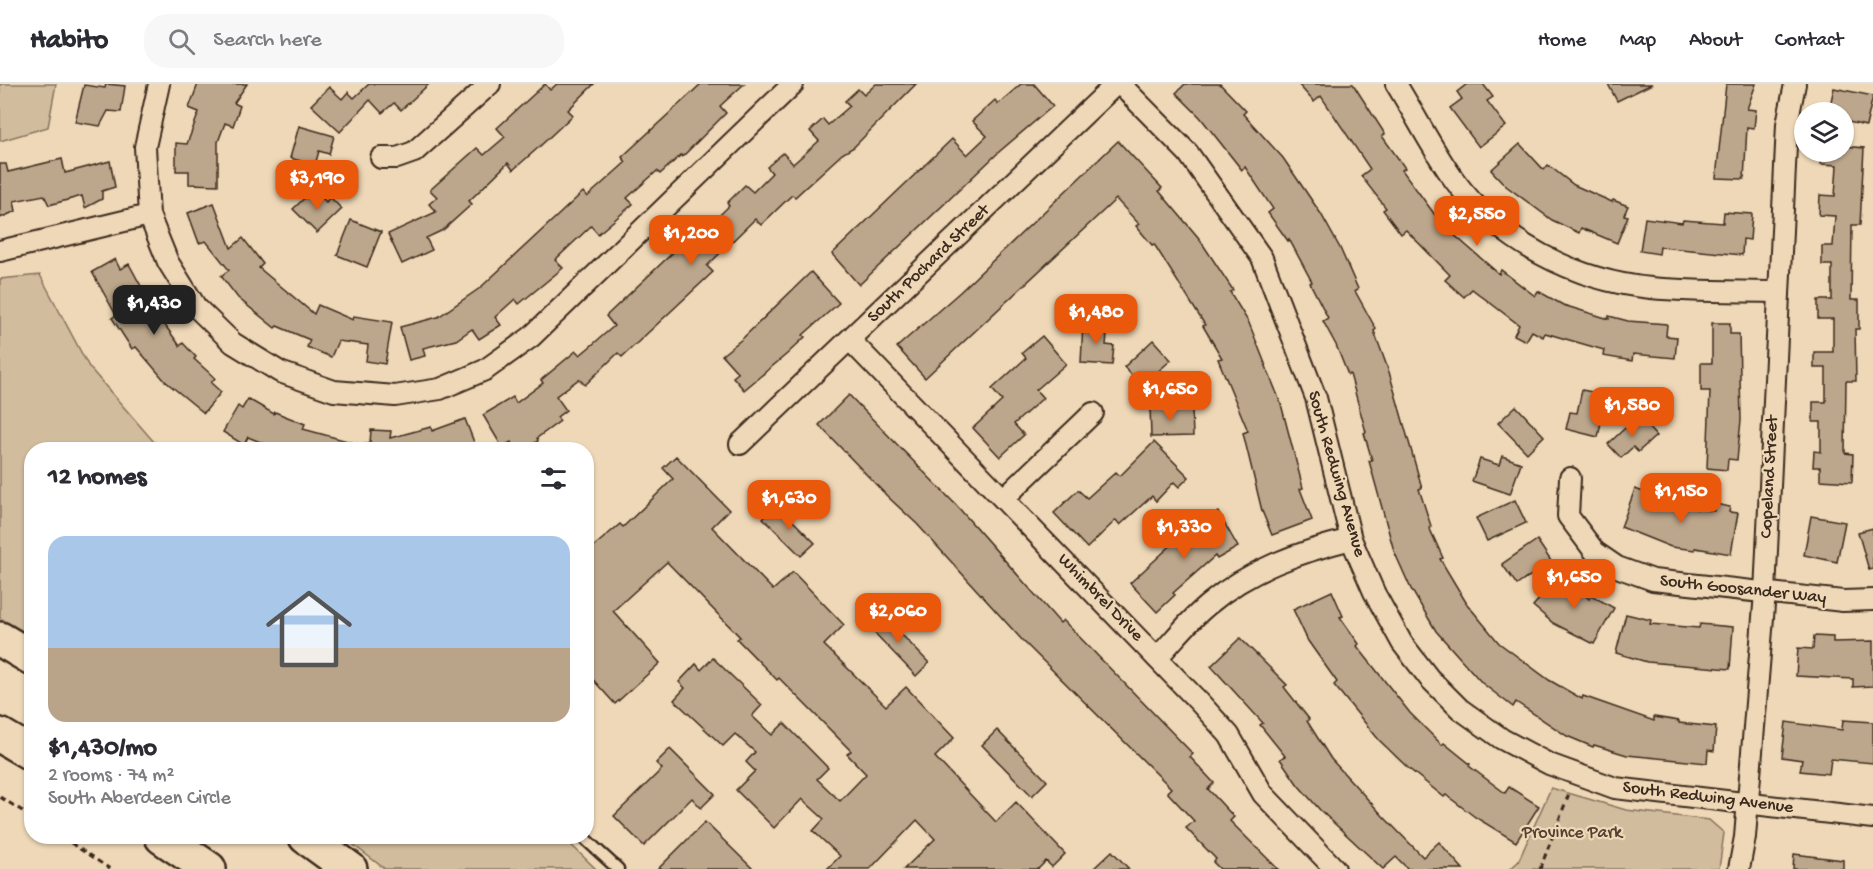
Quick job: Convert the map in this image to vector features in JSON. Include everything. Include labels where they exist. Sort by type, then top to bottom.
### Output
[{"type":"highway","points":[[0,639],[24,653]]},
{"type":"highway","points":[[0,735],[24,749]]},
{"type":"highway","points":[[172,844],[209,869]]},
{"type":"highway","points":[[316,844],[350,869]]},
{"type":"street","points":[[159,84],[145,147],[149,215],[168,262],[196,307],[233,344],[280,372],[334,391],[395,396],[440,388],[485,370],[531,337],[793,84]]},
{"type":"street","points":[[381,158],[397,158],[414,152],[490,84]]},
{"type":"street","name":"South Pochard Street","points":[[740,444],[1118,84]]},
{"type":"street","name":"South Redwing Avenue","points":[[1118,84],[1188,153],[1262,258],[1316,398],[1351,539],[1374,592],[1402,643],[1429,678],[1460,709],[1502,739],[1576,775],[1615,788],[1873,818]]},
{"type":"street","name":"Copeland Street","points":[[1739,869],[1748,802],[1765,593],[1787,124],[1795,84]]},
{"type":"street","points":[[1398,85],[1455,181],[1480,210],[1512,237],[1542,256],[1610,280],[1649,288],[1779,292]]},
{"type":"street","points":[[0,251],[149,215]]},
{"type":"street","name":"Whimbrel Drive","points":[[850,340],[1229,735],[1263,794],[1335,869]]},
{"type":"street","points":[[1004,498],[1093,413]]},
{"type":"street","name":"South Goosander Way","points":[[1570,478],[1568,516],[1595,552],[1617,567],[1653,580],[1843,601],[1873,600]]},
{"type":"street","points":[[1157,658],[1208,604],[1251,574],[1303,551],[1351,539]]},
{"type":"lane","points":[[591,844],[618,869]]},
{"type":"path","points":[[1539,869],[1576,775]]},
{"type":"path","points":[[0,797],[24,812]]},
{"type":"path","points":[[72,844],[110,869]]},
{"type":"green space","points":[[0,84],[56,84],[48,127],[0,141]]},
{"type":"green space","points":[[40,275],[89,367],[154,442],[24,442],[24,632],[0,618],[0,279]]},
{"type":"green space","name":"Province Park","points":[[1551,788],[1626,810],[1709,820],[1724,833],[1719,869],[1510,869],[1518,862]]},
{"type":"green space","points":[[352,844],[570,844],[596,869],[385,869]]},
{"type":"building","points":[[106,84],[125,86],[121,112],[108,111],[100,126],[75,122],[84,85],[105,88]]},
{"type":"building","points":[[198,84],[247,84],[234,103],[240,106],[233,126],[225,123],[218,142],[218,185],[189,184],[189,171],[176,171],[176,143],[187,144],[199,112],[189,108]]},
{"type":"building","points":[[369,84],[429,84],[401,110],[394,103],[382,113],[370,100],[340,132],[311,105],[329,87],[342,99],[348,92],[354,98]]},
{"type":"building","points":[[545,84],[550,90],[557,84],[594,84],[568,110],[573,115],[538,148],[513,170],[508,163],[469,201],[472,204],[443,230],[426,238],[432,250],[402,264],[388,234],[436,212],[429,204],[437,197],[430,190],[477,148],[484,155],[505,137],[497,128]]},
{"type":"building","points":[[701,84],[744,84],[720,106],[726,113],[682,157],[681,155],[660,174],[657,171],[627,198],[633,204],[598,234],[591,226],[555,260],[563,268],[519,304],[515,299],[495,317],[501,325],[479,339],[472,329],[456,340],[423,348],[425,356],[409,360],[400,327],[438,317],[480,288],[583,192],[587,197],[626,162],[622,157]]},
{"type":"building","points":[[876,84],[916,84],[854,147],[842,154],[795,197],[792,195],[761,225],[755,219],[707,266],[713,272],[622,357],[618,353],[585,385],[579,379],[556,396],[566,410],[557,417],[560,421],[537,438],[538,441],[499,442],[483,415],[513,397],[516,403],[543,383],[541,380],[576,351],[580,355],[592,345],[614,326],[606,316],[684,242],[688,246],[729,206],[727,203],[745,185],[753,192],[772,173],[767,167],[783,153],[793,164],[819,141],[810,131],[823,119],[828,125],[850,106],[845,101],[858,89],[864,95]]},
{"type":"building","points":[[1021,84],[1034,84],[1053,106],[1000,151],[859,285],[832,254],[952,139],[967,155],[987,136],[972,121],[995,100],[998,104]]},
{"type":"building","points":[[1185,84],[1220,84],[1246,111],[1243,114],[1283,158],[1321,214],[1340,248],[1358,289],[1355,291],[1376,329],[1374,331],[1389,372],[1422,488],[1419,489],[1431,526],[1429,527],[1443,558],[1440,559],[1467,604],[1499,643],[1549,680],[1582,699],[1583,696],[1654,721],[1654,717],[1679,721],[1679,723],[1716,727],[1714,751],[1708,750],[1707,763],[1627,755],[1594,745],[1593,747],[1567,736],[1516,702],[1513,707],[1482,683],[1436,631],[1411,589],[1394,551],[1369,461],[1372,460],[1364,433],[1366,432],[1350,374],[1348,375],[1323,321],[1328,318],[1310,283],[1312,282],[1289,239],[1288,241],[1268,213],[1273,209],[1245,167],[1242,170],[1200,117],[1176,93]]},
{"type":"building","points":[[1298,84],[1353,84],[1385,134],[1382,136],[1405,168],[1402,170],[1438,219],[1440,218],[1452,233],[1499,274],[1501,270],[1535,296],[1538,291],[1563,305],[1609,319],[1609,316],[1628,321],[1667,324],[1666,336],[1677,337],[1675,358],[1633,354],[1632,361],[1603,356],[1604,350],[1545,333],[1543,337],[1532,331],[1526,341],[1514,335],[1519,325],[1472,289],[1464,297],[1445,280],[1450,275],[1406,230],[1401,234],[1383,210],[1386,208],[1361,176],[1370,169],[1321,96],[1314,102]]},
{"type":"building","points":[[1467,84],[1483,84],[1493,97],[1487,101],[1506,126],[1479,147],[1450,108],[1462,99],[1457,92]]},
{"type":"building","points":[[1608,84],[1652,84],[1617,101]]},
{"type":"building","points":[[1726,84],[1756,84],[1747,109],[1756,110],[1754,128],[1747,127],[1744,179],[1716,178]]},
{"type":"building","points":[[1834,88],[1873,96],[1866,126],[1854,123],[1854,102],[1831,102]]},
{"type":"building","points":[[299,126],[334,136],[329,154],[319,151],[315,165],[290,158]]},
{"type":"building","points":[[1118,141],[1162,188],[1159,191],[1198,237],[1233,290],[1230,292],[1249,323],[1281,404],[1303,488],[1300,489],[1312,520],[1272,535],[1262,511],[1243,433],[1248,431],[1218,359],[1222,358],[1203,326],[1205,325],[1154,244],[1152,245],[1136,226],[1139,224],[1116,199],[925,378],[897,347],[960,292]]},
{"type":"building","points":[[1520,144],[1544,170],[1548,165],[1574,185],[1612,202],[1613,200],[1628,206],[1624,215],[1628,216],[1617,243],[1581,228],[1579,233],[1552,220],[1506,186],[1491,170]]},
{"type":"building","points":[[1854,147],[1864,148],[1860,225],[1852,225],[1851,300],[1859,300],[1859,329],[1855,329],[1856,381],[1846,381],[1845,453],[1853,454],[1852,482],[1820,480],[1820,467],[1813,467],[1814,451],[1821,452],[1821,422],[1813,422],[1813,402],[1826,402],[1826,368],[1814,368],[1814,352],[1833,352],[1833,319],[1818,319],[1818,300],[1832,300],[1832,265],[1822,265],[1822,246],[1833,246],[1835,216],[1819,215],[1820,195],[1835,196],[1837,165],[1821,164],[1821,162],[1854,162]]},
{"type":"building","points":[[62,159],[65,173],[110,161],[115,187],[102,191],[102,199],[85,208],[82,196],[49,205],[44,195],[14,201],[16,211],[0,218],[0,164],[6,164],[8,172]]},
{"type":"building","points":[[314,189],[326,202],[330,197],[342,209],[317,233],[293,209]]},
{"type":"building","points":[[214,203],[231,248],[243,238],[263,264],[259,268],[314,314],[318,305],[353,320],[354,316],[392,322],[385,364],[366,361],[368,345],[338,341],[331,357],[307,347],[310,340],[277,326],[275,328],[238,298],[221,276],[229,270],[206,241],[199,243],[188,213]]},
{"type":"building","points":[[1724,212],[1752,214],[1750,240],[1743,239],[1742,255],[1660,247],[1659,254],[1640,251],[1645,218],[1682,223],[1683,220],[1723,223]]},
{"type":"building","points":[[351,220],[381,232],[367,267],[337,255]]},
{"type":"building","points":[[115,259],[120,269],[129,264],[154,310],[180,346],[183,343],[196,357],[194,359],[215,378],[211,383],[221,392],[204,413],[165,381],[136,347],[132,349],[112,318],[116,315],[92,272]]},
{"type":"building","points":[[811,272],[839,303],[803,335],[805,337],[787,354],[744,390],[733,377],[738,373],[722,355],[742,339]]},
{"type":"building","points":[[1083,322],[1108,324],[1106,345],[1114,346],[1112,365],[1081,363]]},
{"type":"building","points":[[1712,323],[1730,323],[1730,334],[1739,334],[1741,420],[1737,460],[1728,459],[1727,470],[1707,468],[1710,391],[1701,391],[1701,363],[1712,363]]},
{"type":"building","points":[[1042,336],[1066,364],[1036,390],[1043,398],[1014,424],[1024,435],[1000,457],[973,428],[1002,401],[992,389],[1026,358],[1022,353]]},
{"type":"building","points":[[1153,340],[1171,360],[1154,375],[1159,380],[1147,391],[1124,367]]},
{"type":"building","points":[[1582,390],[1607,395],[1598,437],[1566,429],[1570,412],[1577,413]]},
{"type":"building","points":[[849,395],[957,506],[1060,623],[1063,620],[1193,754],[1190,757],[1214,783],[1208,789],[1234,817],[1230,821],[1278,869],[1220,869],[1213,862],[1216,859],[1186,828],[1194,821],[1167,792],[1171,788],[1023,641],[917,524],[819,425]]},
{"type":"building","points":[[248,399],[274,414],[275,412],[305,424],[303,429],[351,442],[260,442],[248,437],[246,442],[239,442],[223,432],[238,406],[242,409]]},
{"type":"building","points":[[1150,405],[1169,405],[1169,411],[1192,410],[1193,436],[1151,437]]},
{"type":"building","points":[[1516,406],[1544,436],[1527,453],[1498,423]]},
{"type":"building","points":[[1638,416],[1656,436],[1638,452],[1633,447],[1621,458],[1608,444]]},
{"type":"building","points":[[465,419],[474,442],[370,442],[371,430],[391,431],[390,438],[431,427],[432,431]]},
{"type":"building","points":[[1154,442],[1189,477],[1179,487],[1174,482],[1156,501],[1152,496],[1120,525],[1116,520],[1087,548],[1054,513],[1078,490],[1087,498],[1116,472],[1120,476]]},
{"type":"building","points":[[676,456],[729,510],[712,527],[773,590],[793,572],[844,625],[824,645],[886,706],[906,687],[954,738],[935,757],[996,822],[1016,802],[1065,854],[1052,867],[1046,861],[1038,869],[904,869],[935,839],[917,820],[870,869],[827,869],[840,856],[813,831],[824,819],[802,799],[774,828],[736,790],[755,771],[746,762],[755,752],[735,734],[723,746],[674,700],[685,688],[679,682],[696,664],[701,670],[713,658],[762,705],[752,716],[772,735],[784,723],[828,768],[817,779],[840,801],[866,774],[847,754],[851,751],[737,639],[740,637],[667,562],[613,611],[660,663],[615,704],[594,681],[594,546],[620,524],[623,527],[673,479],[663,468]]},
{"type":"building","points":[[1502,456],[1521,463],[1510,494],[1472,481],[1480,459],[1499,465]]},
{"type":"building","points":[[1635,489],[1658,497],[1656,504],[1714,511],[1716,504],[1730,507],[1729,512],[1738,513],[1731,554],[1671,547],[1621,527]]},
{"type":"building","points":[[1515,500],[1526,523],[1487,541],[1476,518]]},
{"type":"building","points":[[777,505],[815,543],[801,556],[763,518]]},
{"type":"building","points":[[1218,512],[1238,547],[1217,559],[1215,556],[1173,593],[1175,595],[1157,612],[1130,583],[1191,527]]},
{"type":"building","points":[[1811,516],[1845,522],[1837,562],[1804,555]]},
{"type":"building","points":[[1873,528],[1873,569],[1869,570],[1858,532]]},
{"type":"building","points":[[1537,540],[1551,561],[1517,585],[1502,564]]},
{"type":"building","points":[[1562,574],[1589,599],[1591,595],[1614,608],[1594,644],[1553,623],[1533,606]]},
{"type":"building","points":[[1332,591],[1343,616],[1340,617],[1359,644],[1357,646],[1410,713],[1442,745],[1444,743],[1470,764],[1469,766],[1505,793],[1509,787],[1539,806],[1516,842],[1475,817],[1446,795],[1444,797],[1408,768],[1379,740],[1334,685],[1337,682],[1308,641],[1293,609]]},
{"type":"building","points":[[880,612],[929,663],[916,676],[867,625]]},
{"type":"building","points":[[1626,614],[1651,620],[1650,624],[1699,628],[1700,624],[1733,627],[1730,669],[1647,662],[1616,653]]},
{"type":"building","points":[[1814,636],[1833,637],[1833,642],[1873,641],[1873,686],[1853,687],[1853,679],[1796,676],[1798,648],[1813,649]]},
{"type":"building","points":[[1240,638],[1287,685],[1284,687],[1309,719],[1307,721],[1331,759],[1383,816],[1423,857],[1439,842],[1463,869],[1408,869],[1396,857],[1383,869],[1320,810],[1298,785],[1280,759],[1285,756],[1260,725],[1263,723],[1211,666]]},
{"type":"building","points":[[1843,720],[1873,722],[1873,763],[1831,759],[1829,774],[1800,771],[1802,760],[1782,757],[1786,722],[1842,730]]},
{"type":"building","points":[[997,730],[1047,781],[1032,796],[982,745]]},
{"type":"building","points":[[670,749],[715,794],[701,808],[692,798],[644,846],[614,816],[662,769],[656,763]]},
{"type":"building","points":[[705,822],[753,869],[658,869]]},
{"type":"building","points":[[1112,851],[1129,869],[1093,869]]},
{"type":"building","points":[[1794,854],[1843,860],[1843,869],[1793,869]]}]
